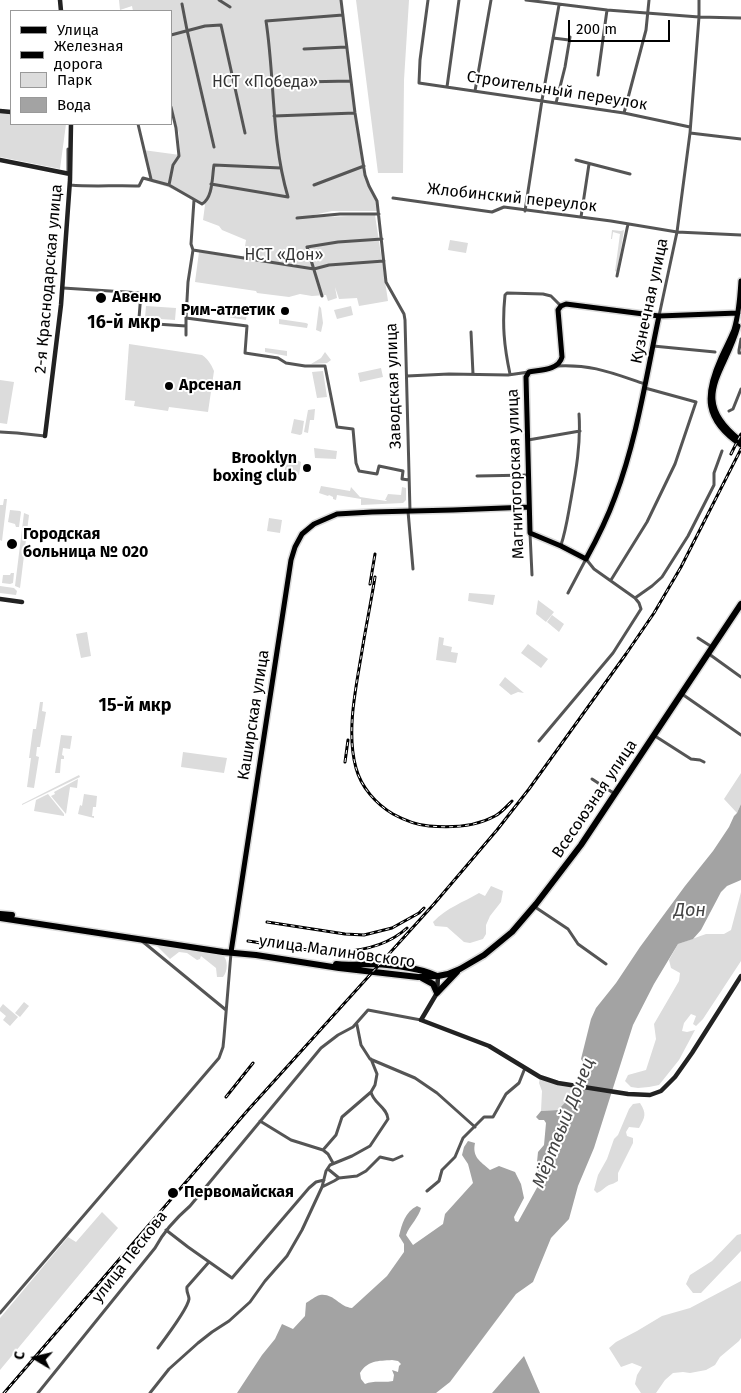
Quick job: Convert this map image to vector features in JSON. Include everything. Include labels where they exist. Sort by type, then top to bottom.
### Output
[{"type":"highway","name":"Всесоюзная улица","points":[[438,976],[460,969],[484,955],[512,932],[534,907],[581,845],[741,604]]},
{"type":"highway","name":"улица Малиновского","points":[[0,914],[339,968],[418,977],[438,976]]},
{"type":"highway","name":"улица Малиновского","points":[[0,918],[339,965],[373,964],[413,968],[438,976]]},
{"type":"highway","points":[[437,993],[460,969]]},
{"type":"highway","points":[[418,977],[430,982],[435,987],[437,993]]},
{"type":"main road","points":[[741,280],[740,313],[737,332],[718,375],[713,393],[714,405],[720,420],[741,441]]},
{"type":"main road","points":[[529,372],[556,366],[561,362],[558,310],[566,304],[659,316],[740,313]]},
{"type":"main road","points":[[740,313],[714,374],[709,393],[710,406],[717,422],[722,430],[741,445]]},
{"type":"main road","name":"Кузнечная улица","points":[[586,559],[615,498],[630,454],[659,316]]},
{"type":"main road","name":"Магнитогорская улица","points":[[529,372],[526,377],[530,533]]},
{"type":"main road","name":"Каширская улица","points":[[231,950],[291,560],[302,534],[314,524],[328,517],[347,513],[529,507]]},
{"type":"main road","points":[[530,533],[586,559]]},
{"type":"street","points":[[219,0],[230,7]]},
{"type":"street","name":"Заводская улица","points":[[341,0],[365,175],[377,201],[380,214],[386,282],[406,320],[409,511],[413,569]]},
{"type":"street","name":"Строительный переулок","points":[[428,0],[419,83],[624,113],[690,127]]},
{"type":"street","points":[[446,87],[459,0]]},
{"type":"street","points":[[475,91],[491,0]]},
{"type":"street","points":[[526,0],[607,10],[699,17],[741,18]]},
{"type":"street","points":[[624,113],[646,30],[650,0]]},
{"type":"street","name":"Кузнечная улица","points":[[659,316],[678,232],[690,133],[699,0]]},
{"type":"street","points":[[182,4],[214,147]]},
{"type":"street","points":[[525,211],[559,5]]},
{"type":"street","points":[[598,75],[607,10]]},
{"type":"street","points":[[211,184],[288,196],[281,168],[274,116],[270,50],[266,21],[343,15]]},
{"type":"street","points":[[172,35],[205,26],[221,25],[245,133]]},
{"type":"street","points":[[553,38],[570,39],[556,102]]},
{"type":"street","points":[[304,49],[346,47]]},
{"type":"street","points":[[300,82],[351,81]]},
{"type":"street","points":[[169,185],[173,165],[179,156],[172,112]]},
{"type":"street","points":[[274,116],[355,113]]},
{"type":"street","name":"2-я Краснодарская улица","points":[[45,436],[63,288],[70,185],[70,125]]},
{"type":"street","points":[[138,125],[151,179]]},
{"type":"street","points":[[690,133],[741,140]]},
{"type":"street","points":[[0,160],[69,173]]},
{"type":"street","points":[[576,160],[630,174]]},
{"type":"street","points":[[581,217],[589,164]]},
{"type":"street","points":[[70,185],[90,187],[110,185],[138,186],[143,178],[151,179],[169,185],[202,204],[209,196],[214,165],[281,168]]},
{"type":"street","points":[[314,185],[364,166]]},
{"type":"street","name":"Жлобинский переулок","points":[[393,198],[492,212],[504,207],[678,232],[741,235]]},
{"type":"street","points":[[186,336],[194,200]]},
{"type":"street","points":[[297,218],[340,214],[380,214]]},
{"type":"street","points":[[617,276],[628,224]]},
{"type":"street","points":[[322,296],[308,247],[338,242],[382,239]]},
{"type":"street","points":[[192,250],[314,269],[329,265],[384,261]]},
{"type":"street","points":[[63,288],[141,293],[140,323],[186,326]]},
{"type":"street","name":"Магнитогорская улица","points":[[510,374],[502,324],[505,295],[507,293],[542,294],[551,296],[561,306]]},
{"type":"street","points":[[186,318],[247,326],[245,353],[278,358],[286,363],[295,365],[325,366],[336,427],[353,429],[356,463],[359,471],[377,474],[379,466],[403,471],[402,479],[409,480]]},
{"type":"street","points":[[470,332],[473,374]]},
{"type":"street","points":[[741,339],[739,350],[741,354]]},
{"type":"street","points":[[653,346],[716,352]]},
{"type":"street","points":[[556,366],[585,366],[600,369],[696,402],[675,464],[647,522],[611,580]]},
{"type":"street","points":[[407,376],[529,372]]},
{"type":"street","points":[[729,411],[733,409],[741,389]]},
{"type":"street","points":[[561,546],[575,480],[580,431],[579,414]]},
{"type":"street","points":[[528,440],[580,431]]},
{"type":"street","points":[[0,432],[45,436]]},
{"type":"street","points":[[635,598],[662,577],[688,536],[714,485],[714,473],[722,451]]},
{"type":"street","points":[[477,476],[528,475]]},
{"type":"street","name":"Магнитогорская улица","points":[[530,533],[532,575]]},
{"type":"street","points":[[540,740],[613,653],[640,612],[641,606],[635,598],[594,569],[586,559]]},
{"type":"street","name":"Кузнечная улица","points":[[568,594],[586,559]]},
{"type":"street","points":[[0,599],[22,602]]},
{"type":"street","points":[[698,638],[710,651],[741,677]]},
{"type":"street","points":[[682,694],[741,735]]},
{"type":"street","points":[[654,735],[691,759],[704,762]]},
{"type":"street","points":[[592,779],[615,794]]},
{"type":"street","points":[[534,907],[568,929],[578,944],[606,964]]},
{"type":"street","points":[[137,938],[226,1010]]},
{"type":"street","points":[[0,1313],[219,1058],[224,1044],[231,950]]},
{"type":"street","points":[[438,976],[437,993],[421,1020],[489,1046],[540,1077],[558,1083],[628,1094],[650,1095],[661,1091],[674,1077],[692,1053],[741,976]]},
{"type":"street","name":"улица Пескова","points":[[38,1393],[155,1248],[175,1219],[190,1206],[321,1048],[356,1024],[368,1010],[421,1020]]},
{"type":"street","points":[[323,1150],[336,1135],[342,1117],[371,1092],[376,1081],[377,1074],[370,1059],[360,1045],[356,1024]]},
{"type":"street","points":[[370,1059],[415,1078],[437,1094],[475,1127]]},
{"type":"street","points":[[427,1191],[439,1181],[442,1170],[455,1157],[463,1138],[484,1117],[493,1117],[506,1094],[519,1083],[525,1068]]},
{"type":"street","points":[[150,1393],[169,1369],[212,1332],[229,1322],[250,1302],[287,1256],[302,1230],[330,1165],[370,1146],[388,1119],[388,1114],[372,1096],[371,1092]]},
{"type":"street","points":[[260,1121],[291,1140],[323,1150],[328,1154],[333,1163]]},
{"type":"street","points":[[322,1187],[339,1178],[356,1176],[366,1171],[380,1157],[394,1160],[402,1156]]},
{"type":"street","points":[[328,1169],[339,1178]]},
{"type":"street","points":[[166,1230],[232,1278],[309,1188],[316,1182],[324,1180]]},
{"type":"street","points":[[158,1348],[187,1304],[189,1298],[186,1291],[187,1287],[209,1262]]},
{"type":"green space","name":"НСТ «Победа»","points":[[119,0],[340,0],[363,172],[376,201],[378,211],[332,211],[299,218],[375,215],[388,301],[359,306],[357,298],[339,299],[335,287],[337,298],[328,301],[326,295],[312,296],[300,294],[289,297],[195,282],[199,252],[243,259],[246,240],[203,220],[205,205],[168,187],[151,182],[143,150],[180,155],[179,134],[172,108],[172,10],[133,10],[132,6],[120,10]]},
{"type":"green space","points":[[356,0],[409,0],[404,80],[403,173],[378,173]]},
{"type":"green space","points":[[0,113],[10,113],[10,125],[66,125],[60,169],[0,157]]},
{"type":"green space","points":[[612,230],[624,230],[617,272],[615,271],[620,234],[613,232],[611,239]]},
{"type":"green space","points":[[450,240],[468,243],[466,253],[448,250]]},
{"type":"green space","points":[[146,306],[176,308],[175,320],[145,318]]},
{"type":"green space","points":[[319,306],[323,323],[321,332],[316,330]]},
{"type":"green space","points":[[351,306],[353,315],[337,319],[334,310]]},
{"type":"green space","points":[[228,311],[247,313],[246,320],[227,317]]},
{"type":"green space","points":[[279,319],[308,324],[307,328],[279,324]]},
{"type":"green space","name":"Арсенал","points":[[129,344],[202,355],[214,371],[208,412],[169,407],[168,411],[134,406],[135,401],[125,400]]},
{"type":"green space","points":[[265,348],[287,351],[287,356],[265,352]]},
{"type":"green space","points":[[325,352],[331,360],[327,363],[311,364],[321,358]]},
{"type":"green space","points":[[381,368],[383,377],[360,382],[358,373]]},
{"type":"green space","points":[[323,371],[327,397],[317,398],[312,372]]},
{"type":"green space","points":[[0,380],[14,382],[7,424],[0,423]]},
{"type":"green space","points":[[315,409],[314,420],[310,420],[308,433],[304,432],[308,410]]},
{"type":"green space","points":[[294,419],[304,421],[302,434],[300,435],[291,433]]},
{"type":"green space","points":[[314,448],[337,451],[336,459],[315,458]]},
{"type":"green space","points":[[285,455],[301,462],[299,475],[288,471],[284,473],[286,464],[283,463]]},
{"type":"green space","points":[[321,486],[350,491],[351,487],[360,497],[386,501],[388,494],[401,495],[402,487],[406,488],[406,500],[403,503],[361,505],[361,499],[337,495],[336,500],[329,495],[319,493]]},
{"type":"green space","points":[[4,499],[7,499],[2,541],[0,540],[0,505],[3,505]]},
{"type":"green space","points":[[10,510],[21,512],[19,527],[8,522]]},
{"type":"green space","points":[[24,513],[29,515],[20,588],[15,586]]},
{"type":"green space","points":[[269,518],[282,520],[280,533],[267,531]]},
{"type":"green space","points":[[14,573],[13,583],[2,583],[3,575],[10,575]]},
{"type":"green space","points":[[0,586],[14,588],[17,591],[16,595],[0,593]]},
{"type":"green space","points":[[469,593],[495,595],[493,605],[468,601]]},
{"type":"green space","points":[[538,600],[554,612],[546,622],[536,614]]},
{"type":"green space","points":[[552,615],[564,624],[559,632],[547,622]]},
{"type":"green space","points":[[87,632],[91,656],[81,658],[76,634]]},
{"type":"green space","points":[[439,637],[444,638],[443,645],[452,647],[451,652],[458,653],[456,663],[436,660]]},
{"type":"green space","points":[[528,644],[548,659],[541,668],[521,653]]},
{"type":"green space","points":[[505,677],[524,693],[518,692],[511,695],[499,685]]},
{"type":"green space","points":[[40,702],[43,702],[42,711],[46,712],[40,747],[37,747],[36,756],[39,757],[34,788],[27,787],[31,758],[29,758],[33,729],[36,729]]},
{"type":"green space","points":[[61,735],[72,736],[70,749],[63,748],[62,755],[64,759],[61,759],[60,773],[55,773]]},
{"type":"green space","points":[[183,752],[227,758],[224,773],[181,767]]},
{"type":"green space","points":[[741,773],[741,804],[737,813],[724,799]]},
{"type":"green space","points":[[79,775],[80,777],[22,805],[22,804]]},
{"type":"green space","points":[[78,779],[77,788],[70,787],[66,814],[51,796],[55,794],[54,792]]},
{"type":"green space","points":[[48,794],[64,816],[34,811],[36,800]]},
{"type":"green space","points":[[84,794],[97,796],[96,807],[93,807],[92,816],[94,818],[78,814],[80,805],[82,806]]},
{"type":"green space","points":[[491,886],[503,891],[501,902],[490,916],[486,925],[486,934],[483,939],[470,943],[464,942],[447,927],[435,926],[433,922],[444,913],[479,893],[485,896]]},
{"type":"green space","points":[[741,892],[741,961],[703,1019],[696,1026],[693,1024],[696,1016],[691,1014],[684,1023],[682,1031],[695,1030],[679,1060],[659,1085],[631,1087],[625,1081],[628,1075],[646,1070],[656,1039],[654,1024],[679,981],[680,973],[671,968],[669,960],[678,944],[706,934],[724,934],[731,930]]},
{"type":"green space","points":[[156,945],[223,955],[227,963],[225,975],[217,977],[216,968],[201,956],[197,960],[187,953],[179,952],[170,959]]},
{"type":"green space","points":[[24,1002],[29,1006],[20,1017],[15,1013]]},
{"type":"green space","points":[[3,1004],[18,1017],[10,1026],[3,1020],[6,1016],[0,1011]]},
{"type":"green space","points":[[540,1077],[577,1086],[571,1096],[558,1110],[541,1111],[542,1091],[539,1083]]},
{"type":"green space","points":[[640,1103],[644,1110],[644,1118],[639,1128],[629,1127],[626,1132],[627,1136],[633,1138],[633,1143],[618,1173],[618,1181],[597,1193],[594,1190],[598,1175],[607,1159],[614,1139],[618,1135],[629,1109],[633,1104]]},
{"type":"green space","points":[[102,1212],[118,1228],[0,1370],[0,1318],[68,1237],[76,1242]]},
{"type":"green space","points":[[741,1234],[741,1251],[701,1293],[693,1293],[686,1284],[690,1275],[712,1261],[737,1235]]},
{"type":"green space","points":[[741,1281],[741,1338],[739,1341],[720,1357],[715,1365],[706,1370],[690,1373],[673,1373],[665,1380],[656,1393],[641,1393],[635,1384],[637,1375],[642,1367],[632,1363],[621,1367],[609,1348],[616,1342],[662,1316],[690,1308]]},
{"type":"water","points":[[741,804],[741,880],[727,886],[721,892],[701,930],[693,939],[678,944],[654,984],[633,1025],[594,1148],[578,1186],[569,1219],[551,1238],[533,1282],[516,1294],[450,1382],[436,1393],[237,1393],[275,1339],[282,1324],[293,1329],[305,1316],[306,1303],[320,1295],[325,1295],[352,1308],[387,1276],[404,1252],[404,1244],[399,1236],[405,1219],[413,1209],[417,1206],[421,1208],[406,1235],[413,1245],[443,1224],[445,1214],[473,1183],[468,1164],[462,1155],[468,1141],[475,1143],[476,1155],[490,1170],[499,1166],[515,1172],[521,1184],[524,1198],[514,1217],[515,1221],[518,1222],[539,1184],[538,1152],[544,1145],[546,1123],[544,1120],[539,1120],[536,1117],[541,1111],[558,1110],[571,1096],[587,1069],[581,1059],[591,1019],[596,1008],[685,886],[713,851]],"holes":[[[398,1361],[401,1364],[398,1372],[392,1370],[394,1375],[393,1381],[365,1384],[361,1379],[360,1373],[370,1363]]]},
{"type":"water","points":[[524,1356],[540,1393],[492,1393]]},
{"type":"railway","points":[[731,454],[741,434]]},
{"type":"railway","points":[[4,1393],[248,1110],[434,904],[497,830],[529,789],[654,613],[681,567],[741,449]]},
{"type":"railway","points":[[370,584],[375,554]]},
{"type":"railway","points":[[375,577],[357,679],[352,725],[353,754],[358,775],[365,788],[375,800],[393,814],[410,822],[429,826],[454,827],[471,825],[497,815],[512,801]]},
{"type":"railway","points":[[345,762],[348,740]]},
{"type":"railway","points":[[267,922],[345,934],[364,935],[392,928],[419,913],[424,908]]},
{"type":"railway","points":[[248,941],[309,950],[351,951],[371,947],[390,940],[407,928]]},
{"type":"railway","points":[[226,1097],[253,1063]]},
{"type":"place","name":"Авеню","points":[[101,298]]},
{"type":"place","name":"Рим-атлетик","points":[[285,311]]},
{"type":"place","name":"Арсенал","points":[[169,386]]},
{"type":"place","name":"Brooklyn boxing club","points":[[307,468]]},
{"type":"place","name":"Городская больница № 020","points":[[12,544]]},
{"type":"place","name":"Первомайская","points":[[173,1193]]},
{"type":"district","name":"16-й мкр","points":[[124,323]]},
{"type":"district","name":"15-й мкр","points":[[135,706]]},
{"type":"park label","name":"НСТ «Дон»","points":[[284,256]]},
{"type":"water label","name":"Дон","points":[[690,911]]},
{"type":"water label","name":"Мёртвый Донец","points":[[564,1123]]}]
